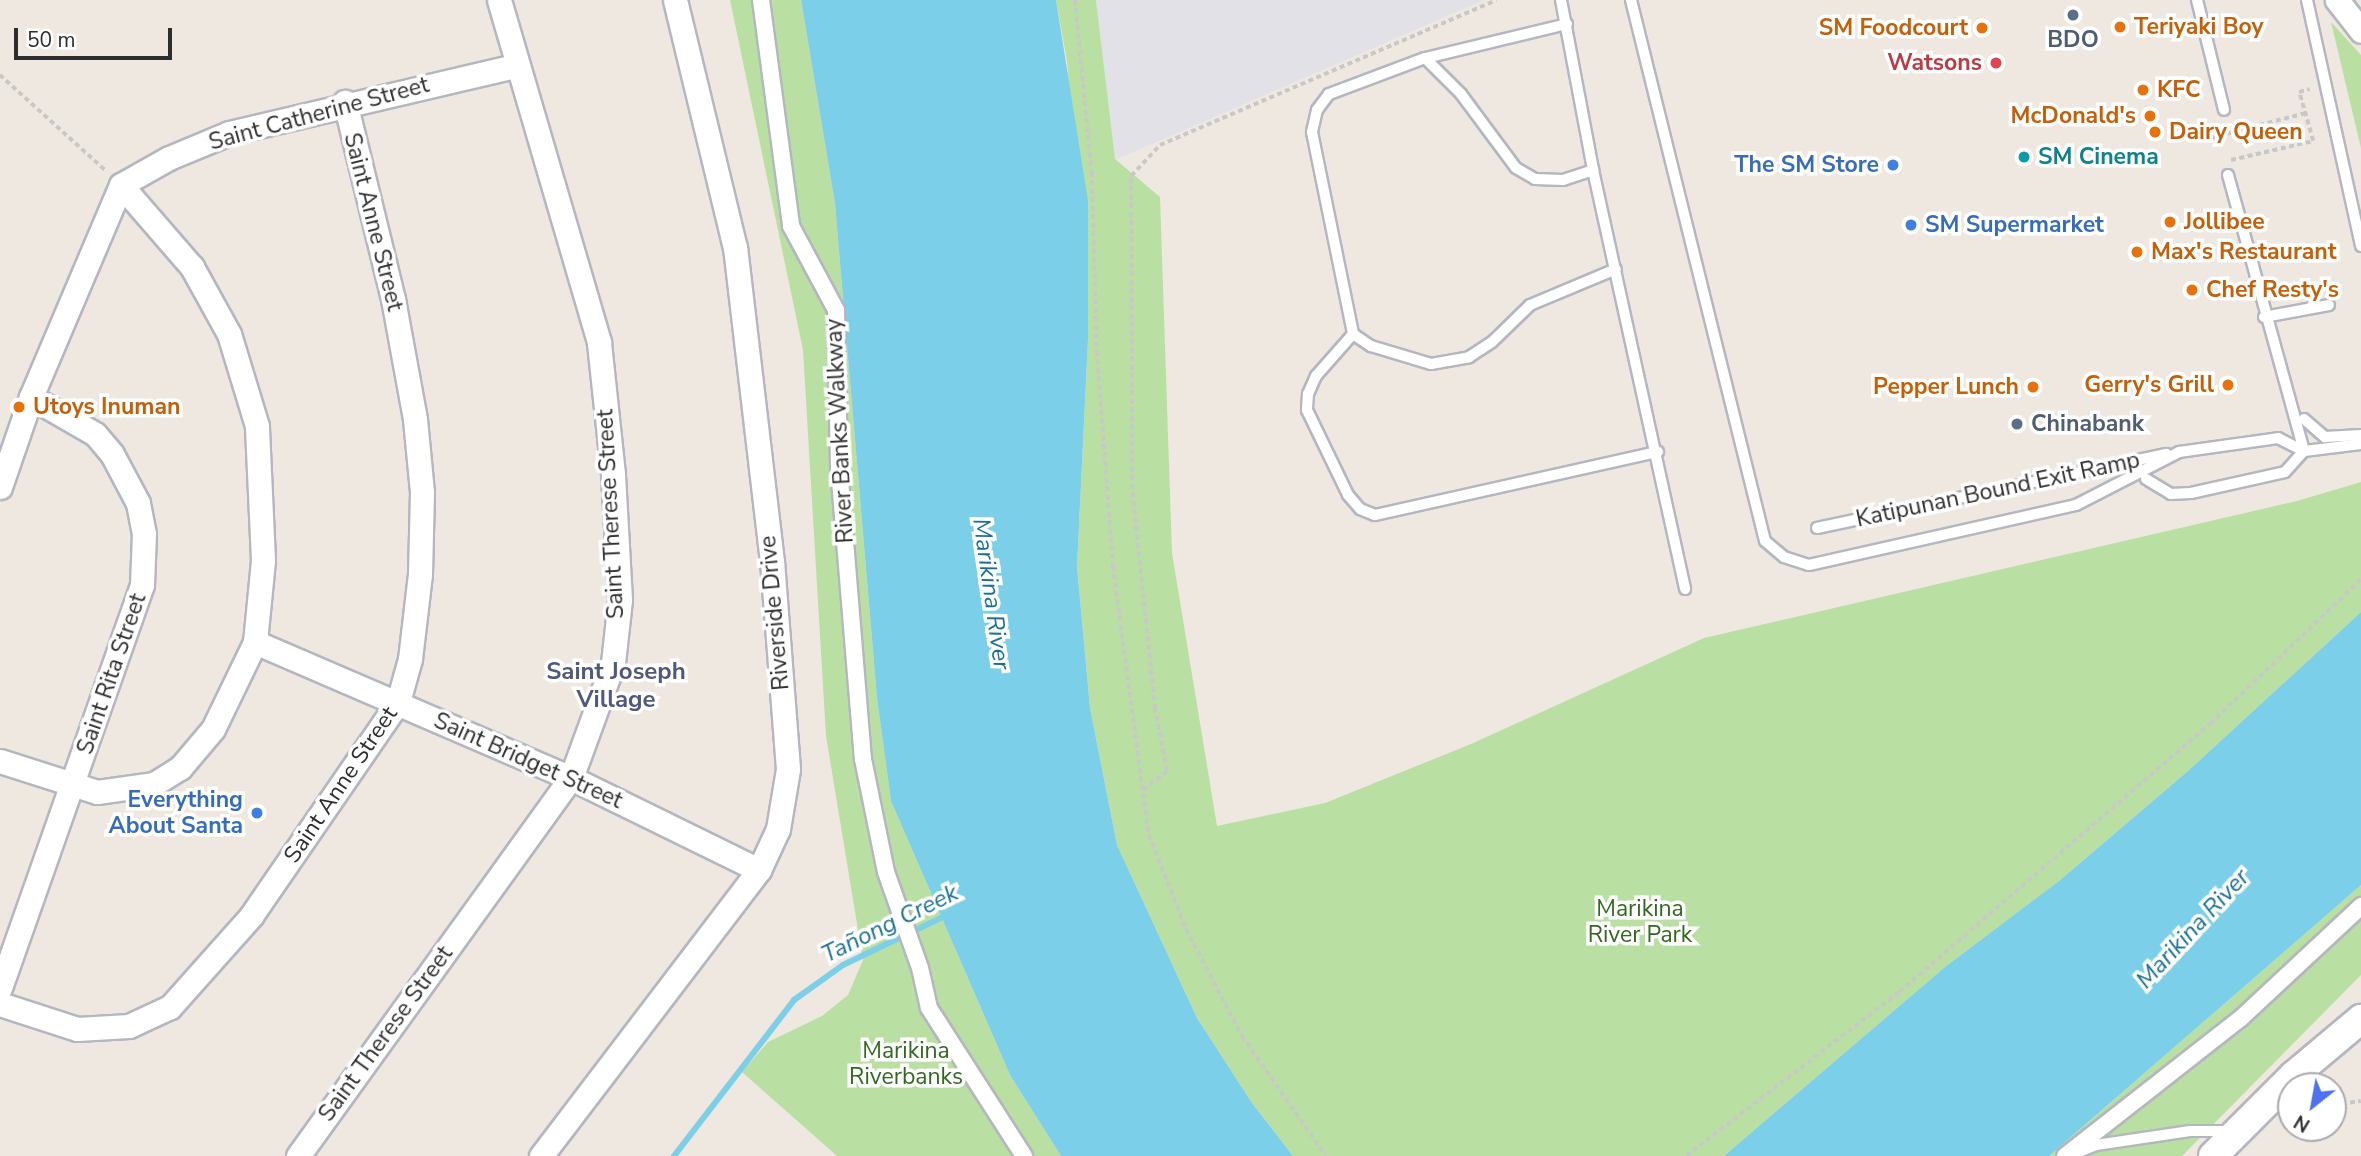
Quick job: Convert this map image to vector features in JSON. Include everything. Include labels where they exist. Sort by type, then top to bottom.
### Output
[{"type":"street","name":"Saint Therese Street","points":[[298,1156],[571,778],[613,663],[620,600],[613,474],[599,342],[515,66],[499,0]]},
{"type":"street","name":"Riverside Drive","points":[[541,1156],[759,870],[778,829],[788,769],[772,562],[736,248],[675,0]]},
{"type":"street","name":"River Banks Walkway","points":[[761,0],[791,226],[836,310],[839,468],[863,759],[886,872],[920,968],[929,1008],[1024,1156]]},
{"type":"street","points":[[2337,0],[2361,31]]},
{"type":"street","name":"Saint Catherine Street","points":[[121,185],[169,158],[229,133],[345,102],[515,66]]},
{"type":"street","name":"Saint Anne Street","points":[[0,1004],[77,1029],[129,1026],[170,1007],[251,916],[398,702],[411,647],[422,492],[415,419],[393,299],[345,102]]},
{"type":"street","points":[[0,486],[31,397],[121,185],[192,267],[229,334],[257,426],[263,560],[255,642],[213,729],[180,768],[154,784],[128,791],[73,787],[0,761]]},
{"type":"street","name":"Saint Rita Street","points":[[0,988],[73,787],[142,584],[144,534],[138,503],[112,454],[95,434],[31,397]]},
{"type":"street","name":"Saint Bridget Street","points":[[255,642],[571,778],[759,870]]},
{"type":"street","points":[[2066,1156],[2240,1019],[2361,906]]},
{"type":"street","points":[[2213,1156],[2234,1132],[2361,1019]]},
{"type":"lane","points":[[1561,0],[1593,170],[1658,452],[1685,589]]},
{"type":"lane","points":[[1630,0],[1765,541],[1784,557],[1809,565],[2076,505],[2179,452]]},
{"type":"lane","points":[[2197,0],[2224,110]]},
{"type":"lane","points":[[2307,0],[2361,246]]},
{"type":"lane","points":[[1567,24],[1425,58],[1328,94],[1317,110],[1312,132],[1353,334],[1371,346],[1431,364],[1469,357],[1492,342],[1530,305],[1616,269]]},
{"type":"lane","points":[[1425,58],[1461,94],[1517,167],[1535,179],[1563,180],[1593,170]]},
{"type":"lane","points":[[2228,175],[2264,317],[2304,451]]},
{"type":"lane","points":[[2264,317],[2329,305]]},
{"type":"lane","points":[[1353,334],[1317,376],[1308,394],[1307,410],[1348,495],[1360,509],[1374,515],[1658,452]]},
{"type":"lane","points":[[2304,419],[2325,437],[2361,435]]},
{"type":"lane","name":"Katipunan Bound Exit Ramp","points":[[1817,528],[2179,452],[2278,438],[2304,451]]},
{"type":"lane","points":[[2146,480],[2171,494],[2254,482],[2285,472],[2304,451],[2361,444]]},
{"type":"lane","points":[[2066,1156],[2096,1145],[2176,1133],[2234,1132]]},
{"type":"path","points":[[1074,0],[1092,172],[1097,351],[1114,566],[1149,835],[1186,929],[1242,1036],[1326,1156]]},
{"type":"path","points":[[1143,790],[1167,771],[1155,709],[1132,489],[1130,176],[1160,145],[1496,0]]},
{"type":"path","points":[[0,75],[121,185]]},
{"type":"path","points":[[2229,160],[2313,141],[2299,92],[2304,91]]},
{"type":"path","points":[[2210,138],[2306,113]]},
{"type":"path","points":[[1686,1156],[1899,992],[2210,724],[2361,579]]},
{"type":"shaded area","points":[[1096,0],[1484,0],[1115,160]]},
{"type":"green space","name":"Marikina Riverbanks","points":[[730,0],[801,0],[835,204],[877,698],[891,801],[1010,1075],[1061,1156],[837,1156],[742,1072],[768,1042],[822,1016],[848,995],[863,960],[826,736],[803,350]]},
{"type":"green space","name":"Marikina River Park","points":[[1056,0],[1096,0],[1115,159],[1160,197],[1172,553],[1217,826],[1325,803],[1471,744],[1704,638],[2297,501],[2361,482],[2361,612],[2188,771],[2059,881],[1945,967],[1724,1156],[1293,1156],[1252,1103],[1197,1018],[1117,845],[1090,708],[1077,567],[1088,340],[1067,61]]},
{"type":"green space","points":[[2331,22],[2361,55],[2361,148]]},
{"type":"green space","points":[[2361,885],[2361,975],[2182,1156],[2049,1156]]},
{"type":"water","name":"Marikina River","points":[[801,0],[1056,0],[1088,201],[1088,340],[1077,567],[1090,708],[1117,845],[1197,1018],[1252,1103],[1293,1156],[1061,1156],[1010,1075],[891,801],[877,698],[835,204]]},
{"type":"water","name":"Marikina River","points":[[2361,612],[2361,885],[2049,1156],[1724,1156],[1945,967],[2059,881],[2188,771]]},
{"type":"waterway","name":"Tañong Creek","points":[[674,1156],[794,1000],[843,965],[947,915]]},
{"type":"place","name":"BDO","points":[[2073,15]]},
{"type":"place","name":"Teriyaki Boy","points":[[2120,27]]},
{"type":"place","name":"SM Foodcourt","points":[[1982,28]]},
{"type":"place","name":"Watsons","points":[[1996,63]]},
{"type":"place","name":"KFC","points":[[2143,90]]},
{"type":"place","name":"McDonald's","points":[[2150,116]]},
{"type":"place","name":"Dairy Queen","points":[[2155,132]]},
{"type":"place","name":"SM Cinema","points":[[2024,157]]},
{"type":"place","name":"The SM Store","points":[[1893,165]]},
{"type":"place","name":"Jollibee","points":[[2170,222]]},
{"type":"place","name":"SM Supermarket","points":[[1911,225]]},
{"type":"place","name":"Max's Restaurant","points":[[2137,252]]},
{"type":"place","name":"Chef Resty's","points":[[2192,290]]},
{"type":"place","name":"Gerry's Grill","points":[[2228,385]]},
{"type":"place","name":"Pepper Lunch","points":[[2033,387]]},
{"type":"place","name":"Utoys Inuman","points":[[19,407]]},
{"type":"place","name":"Chinabank","points":[[2017,424]]},
{"type":"place","name":"Everything About Santa","points":[[257,813]]},
{"type":"district","name":"Saint Joseph Village","points":[[616,686]]}]
